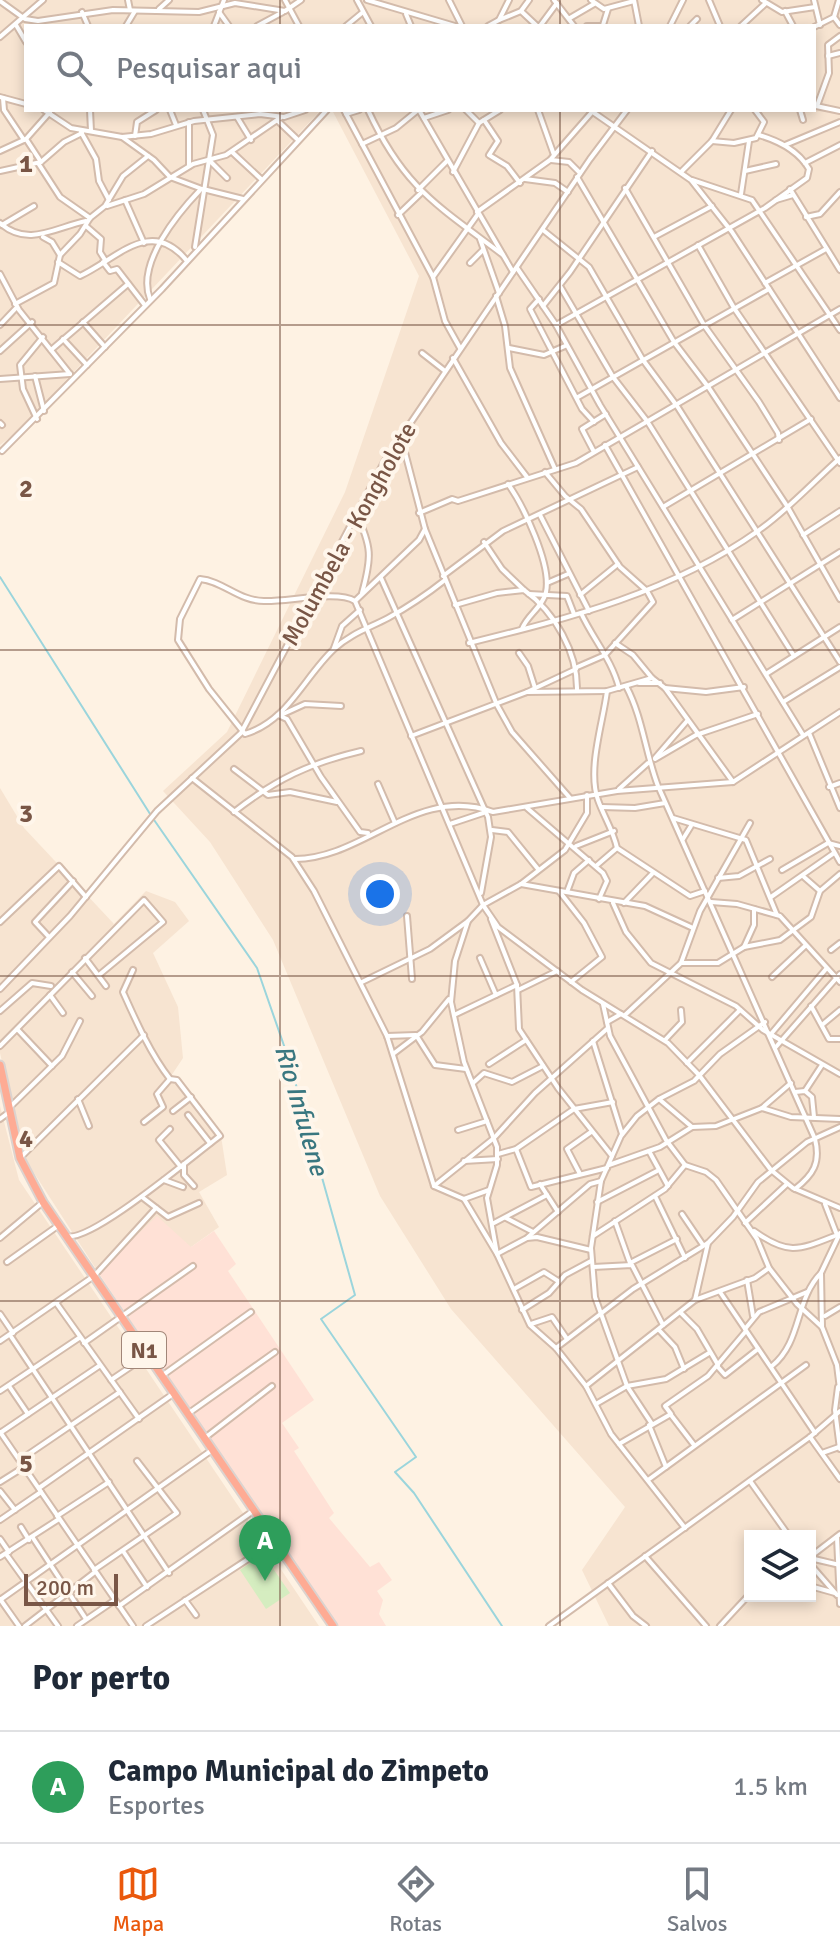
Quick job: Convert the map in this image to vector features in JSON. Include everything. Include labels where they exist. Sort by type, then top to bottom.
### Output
[{"type":"highway","name":"N1","points":[[0,1065],[20,1158],[43,1202],[333,1626]]},
{"type":"street","points":[[0,37],[25,19],[43,0]]},
{"type":"street","points":[[127,24],[133,10],[128,0]]},
{"type":"street","points":[[158,10],[169,0]]},
{"type":"street","points":[[285,0],[287,9],[298,24]]},
{"type":"street","points":[[271,24],[301,0]]},
{"type":"street","points":[[357,0],[370,24]]},
{"type":"street","points":[[367,0],[447,24]]},
{"type":"street","points":[[398,0],[401,10]]},
{"type":"street","points":[[449,0],[461,24]]},
{"type":"street","points":[[499,20],[509,0]]},
{"type":"street","points":[[492,24],[521,11],[529,0]]},
{"type":"street","points":[[570,18],[592,2],[608,9],[634,0],[639,24]]},
{"type":"street","points":[[671,24],[683,0]]},
{"type":"street","points":[[709,0],[719,24]]},
{"type":"street","points":[[814,0],[817,26],[834,17],[839,0]]},
{"type":"street","points":[[2,1],[25,19],[40,24],[82,12],[199,12],[223,3],[237,2],[287,9]]},
{"type":"street","points":[[539,24],[556,1],[573,24]]},
{"type":"street","points":[[743,24],[764,2],[785,11],[815,7]]},
{"type":"street","points":[[215,24],[223,3]]},
{"type":"street","points":[[604,24],[608,9]]},
{"type":"street","points":[[521,11],[536,24]]},
{"type":"street","points":[[785,11],[792,24]]},
{"type":"street","points":[[82,12],[87,24]]},
{"type":"street","points":[[219,12],[228,24]]},
{"type":"street","points":[[348,24],[363,12]]},
{"type":"street","points":[[406,14],[410,24]]},
{"type":"street","points":[[834,17],[840,25]]},
{"type":"street","points":[[131,19],[135,24]]},
{"type":"street","points":[[692,24],[697,19]]},
{"type":"street","points":[[16,25],[24,39]]},
{"type":"street","points":[[816,103],[829,73],[828,45],[840,36]]},
{"type":"street","points":[[828,56],[840,53]]},
{"type":"street","points":[[24,104],[1,98],[4,110],[60,197],[101,239],[100,252],[110,271],[117,269],[144,304]]},
{"type":"street","points":[[816,105],[840,111]]},
{"type":"street","points":[[0,151],[25,140],[48,112]]},
{"type":"street","points":[[50,112],[81,132],[96,159],[99,181],[109,200]]},
{"type":"street","points":[[90,112],[91,131]]},
{"type":"street","points":[[135,136],[137,122],[153,112]]},
{"type":"street","points":[[171,112],[176,125]]},
{"type":"street","points":[[195,250],[202,189],[210,162],[213,135],[204,112]]},
{"type":"street","points":[[0,171],[40,163],[81,132],[135,136],[189,122],[261,112],[279,119],[298,140]]},
{"type":"street","points":[[105,206],[144,194],[189,166],[210,162],[232,152],[279,119],[299,112]]},
{"type":"street","points":[[2,451],[37,419],[73,375],[105,347],[325,112]]},
{"type":"street","points":[[345,112],[433,277],[445,321],[460,348]]},
{"type":"street","points":[[369,112],[378,135],[419,192],[503,255]]},
{"type":"street","points":[[362,144],[396,128],[416,112]]},
{"type":"street","points":[[420,112],[503,255],[556,325],[565,346],[638,467],[702,566],[783,702],[806,734],[840,808]]},
{"type":"street","points":[[424,118],[437,112]]},
{"type":"street","points":[[469,112],[482,121],[498,141],[489,155],[522,180],[555,183],[568,192]]},
{"type":"street","points":[[453,172],[482,121],[497,112]]},
{"type":"street","points":[[539,112],[552,157]]},
{"type":"street","points":[[433,277],[477,213],[552,157],[590,112]]},
{"type":"street","points":[[592,112],[691,180],[730,230],[840,398]]},
{"type":"street","points":[[600,117],[603,112]]},
{"type":"street","name":"Molumbela - Kongholote","points":[[86,897],[157,811],[241,733],[356,513],[401,437],[578,175],[625,112]]},
{"type":"street","points":[[681,172],[712,141],[730,112]]},
{"type":"street","points":[[712,141],[749,141],[759,135],[764,122],[756,112]]},
{"type":"street","points":[[801,112],[803,120]]},
{"type":"street","points":[[237,117],[251,140]]},
{"type":"street","points":[[189,122],[189,166]]},
{"type":"street","points":[[785,145],[840,122]]},
{"type":"street","points":[[556,325],[730,230],[809,176],[805,163],[785,145],[759,135]]},
{"type":"street","points":[[122,137],[170,177],[243,199]]},
{"type":"street","points":[[741,194],[749,141]]},
{"type":"street","points":[[805,163],[840,145]]},
{"type":"street","points":[[543,306],[560,286],[652,151]]},
{"type":"street","points":[[232,152],[261,179]]},
{"type":"street","points":[[0,325],[16,305],[54,283],[60,255],[87,222],[105,206],[123,176],[148,156]]},
{"type":"street","points":[[552,157],[569,162],[578,175],[674,342],[709,388],[787,506],[840,599]]},
{"type":"street","points":[[398,215],[447,161]]},
{"type":"street","points":[[210,162],[227,178]]},
{"type":"street","points":[[745,171],[776,164]]},
{"type":"street","points":[[691,180],[741,194],[761,210],[840,330]]},
{"type":"street","points":[[625,188],[704,325],[738,370],[778,433],[779,440]]},
{"type":"street","points":[[150,300],[147,288],[171,220],[202,189]]},
{"type":"street","points":[[790,189],[840,269]]},
{"type":"street","points":[[114,191],[123,200],[144,243]]},
{"type":"street","points":[[806,217],[817,215],[840,192]]},
{"type":"street","points":[[774,201],[793,195]]},
{"type":"street","points":[[1,224],[34,206]]},
{"type":"street","points":[[654,238],[712,206]]},
{"type":"street","points":[[1,224],[22,234],[42,236],[87,222]]},
{"type":"street","points":[[543,230],[579,257],[608,296],[643,360],[677,406],[840,664],[783,702]]},
{"type":"street","points":[[42,236],[52,242],[60,255]]},
{"type":"street","points":[[480,239],[497,294],[509,348],[510,368],[555,469]]},
{"type":"street","points":[[58,262],[80,276],[144,243],[161,242],[175,246],[187,261]]},
{"type":"street","points":[[469,643],[589,611],[692,572],[758,532],[839,460],[734,308],[698,245]]},
{"type":"street","points":[[765,283],[826,249]]},
{"type":"street","points":[[470,263],[483,250]]},
{"type":"street","points":[[0,274],[16,305],[73,375]]},
{"type":"street","points":[[51,350],[128,284]]},
{"type":"street","points":[[560,286],[613,377],[647,421],[794,656]]},
{"type":"street","points":[[578,397],[769,289]]},
{"type":"street","points":[[539,299],[530,309],[594,422]]},
{"type":"street","points":[[419,513],[452,499],[458,501],[576,463],[840,309]]},
{"type":"street","points":[[0,351],[32,322]]},
{"type":"street","points":[[83,322],[105,347]]},
{"type":"street","points":[[37,419],[21,377],[21,362],[43,337]]},
{"type":"street","points":[[63,339],[87,365]]},
{"type":"street","points":[[509,348],[535,355],[554,354],[565,346]]},
{"type":"street","points":[[422,353],[445,371]]},
{"type":"street","points":[[453,358],[498,439],[527,477]]},
{"type":"street","points":[[0,379],[73,375]]},
{"type":"street","points":[[35,376],[44,411]]},
{"type":"street","points":[[594,452],[582,429],[606,414]]},
{"type":"street","points":[[663,507],[811,419]]},
{"type":"street","points":[[778,433],[786,435]]},
{"type":"street","points":[[401,437],[419,513],[469,643],[497,705],[512,732],[570,798]]},
{"type":"street","points":[[605,445],[677,578],[744,687],[840,862]]},
{"type":"street","points":[[334,648],[399,612],[484,542],[638,467]]},
{"type":"street","points":[[411,736],[497,705],[605,655],[652,604],[647,591],[618,564],[593,523],[545,472]]},
{"type":"street","points":[[508,484],[527,520],[547,583],[545,596],[521,630]]},
{"type":"street","points":[[803,535],[840,511]]},
{"type":"street","points":[[356,513],[371,546],[370,570],[361,595]]},
{"type":"street","points":[[540,515],[589,611]]},
{"type":"street","points":[[355,601],[419,540],[425,529]]},
{"type":"street","points":[[419,540],[428,537]]},
{"type":"street","points":[[484,542],[502,569],[529,594],[567,642],[576,669],[577,692]]},
{"type":"street","points":[[732,620],[840,552]]},
{"type":"street","points":[[580,595],[618,564]]},
{"type":"street","points":[[370,570],[381,579],[399,612],[492,830],[480,896]]},
{"type":"street","points":[[692,572],[709,581]]},
{"type":"street","points":[[547,583],[568,574]]},
{"type":"street","points":[[341,706],[305,704],[278,715],[251,732],[241,733],[179,646],[180,619],[196,583],[207,580],[241,596],[263,601],[310,600],[330,595],[355,601],[483,905],[496,928],[517,988],[518,1026],[574,1109],[612,1156]]},
{"type":"street","points":[[455,605],[497,593],[524,590]]},
{"type":"street","points":[[529,594],[567,596],[574,615]]},
{"type":"street","points":[[286,714],[334,648],[342,626],[360,610]]},
{"type":"street","points":[[581,613],[598,647],[613,667],[619,688]]},
{"type":"street","points":[[766,674],[840,627]]},
{"type":"street","points":[[615,643],[633,655],[665,688],[696,735],[733,782]]},
{"type":"street","points":[[598,647],[598,658]]},
{"type":"street","points":[[519,653],[527,662],[535,688]]},
{"type":"street","points":[[535,688],[607,691],[652,678]]},
{"type":"street","points":[[639,683],[660,683]]},
{"type":"street","points":[[626,686],[641,715],[649,763],[665,803],[814,1137],[817,1164],[811,1175],[795,1189]]},
{"type":"street","points":[[665,688],[706,692],[744,687]]},
{"type":"street","points":[[607,691],[597,760],[597,794],[614,831],[617,848],[652,874],[690,896],[705,891]]},
{"type":"street","points":[[294,859],[332,852],[443,805],[493,812],[617,791],[733,782],[840,712]]},
{"type":"street","points":[[286,714],[337,802],[360,832],[371,834]]},
{"type":"street","points":[[617,791],[649,763],[696,735],[758,714]]},
{"type":"street","points":[[655,759],[687,721]]},
{"type":"street","points":[[234,812],[260,790],[313,763],[361,751]]},
{"type":"street","points":[[234,769],[268,795],[290,792],[337,802]]},
{"type":"street","points":[[192,778],[294,859],[362,982],[387,1036],[434,1186],[464,1199],[497,1254],[530,1325],[556,1348],[586,1386],[619,1444],[685,1528]]},
{"type":"street","points":[[829,787],[840,783]]},
{"type":"street","points":[[378,784],[395,823]]},
{"type":"street","points":[[573,844],[587,813],[587,795]]},
{"type":"street","points":[[602,807],[635,808],[665,803]]},
{"type":"street","points":[[526,807],[573,844],[607,879],[599,899]]},
{"type":"street","points":[[450,824],[485,810]]},
{"type":"street","points":[[672,817],[691,826],[740,836],[747,842],[777,915],[826,969],[838,974]]},
{"type":"street","points":[[434,1186],[494,1138],[551,1077],[681,963],[693,928],[740,836],[750,823]]},
{"type":"street","points":[[683,839],[691,826]]},
{"type":"street","points":[[492,830],[508,832],[538,869]]},
{"type":"street","points":[[362,982],[408,960],[468,921],[483,905],[521,884],[573,844],[614,831]]},
{"type":"street","points":[[354,841],[360,832]]},
{"type":"street","points":[[782,870],[828,843],[840,846]]},
{"type":"street","points":[[596,866],[617,848]]},
{"type":"street","points":[[771,897],[804,877],[834,853]]},
{"type":"street","points":[[718,878],[739,876],[770,859]]},
{"type":"street","points":[[567,892],[574,873],[589,860]]},
{"type":"street","points":[[0,922],[58,866],[86,897],[0,989]]},
{"type":"street","points":[[624,903],[652,874]]},
{"type":"street","points":[[681,963],[718,963],[744,947],[768,945],[811,917],[820,891],[840,874]]},
{"type":"street","points":[[804,877],[820,891]]},
{"type":"street","points":[[49,937],[35,922],[73,881]]},
{"type":"street","points":[[521,884],[613,903],[645,906],[693,928]]},
{"type":"street","points":[[559,891],[584,923],[602,957],[571,982]]},
{"type":"street","points":[[0,1046],[142,900],[163,921],[99,975]]},
{"type":"street","points":[[709,900],[777,915]]},
{"type":"street","points":[[613,903],[626,932],[650,962],[668,974],[702,987],[740,1010],[758,1027],[840,1074]]},
{"type":"street","points":[[744,947],[754,925],[754,909]]},
{"type":"street","points":[[407,916],[408,960],[412,979]]},
{"type":"street","points":[[468,921],[455,961],[451,997],[466,1069],[494,1138],[498,1156],[488,1205],[494,1223],[497,1254]]},
{"type":"street","points":[[496,928],[603,1004],[665,1040],[699,1075],[771,1170],[795,1189],[840,1208]]},
{"type":"street","points":[[831,950],[840,943]]},
{"type":"street","points":[[772,977],[805,946]]},
{"type":"street","points":[[85,958],[106,986]]},
{"type":"street","points":[[480,958],[496,995]]},
{"type":"street","points":[[770,1034],[826,969]]},
{"type":"street","points":[[133,970],[123,992],[170,1079]]},
{"type":"street","points":[[454,1015],[557,971]]},
{"type":"street","points":[[72,972],[92,996]]},
{"type":"street","points":[[838,974],[840,982]]},
{"type":"street","points":[[775,1048],[838,974]]},
{"type":"street","points":[[0,1011],[32,983],[51,986]]},
{"type":"street","points":[[50,995],[63,1013]]},
{"type":"street","points":[[392,1054],[417,1036],[451,997]]},
{"type":"street","points":[[603,1004],[607,1025],[667,1143],[685,1165],[713,1177],[747,1226],[769,1268],[793,1300],[822,1327],[837,1365],[839,1388],[839,1446],[822,1453]]},
{"type":"street","points":[[811,1006],[831,1041],[840,1039]]},
{"type":"street","points":[[665,1040],[682,1022],[681,1010]]},
{"type":"street","points":[[687,1063],[740,1010]]},
{"type":"street","points":[[822,1025],[840,1010]]},
{"type":"street","points":[[0,1119],[64,1054],[80,1021]]},
{"type":"street","points":[[666,1467],[650,1425],[627,1386],[601,1314],[591,1250],[601,1181],[622,1134],[647,1107],[699,1075],[720,1054],[765,1022]]},
{"type":"street","points":[[17,1030],[52,1066]]},
{"type":"street","points":[[20,1158],[144,1035]]},
{"type":"street","points":[[387,1036],[417,1036]]},
{"type":"street","points":[[417,1036],[435,1065],[466,1069]]},
{"type":"street","points":[[489,1064],[526,1040]]},
{"type":"street","points":[[134,1044],[148,1041]]},
{"type":"street","points":[[593,1041],[622,1134]]},
{"type":"street","points":[[805,1091],[822,1065]]},
{"type":"street","points":[[473,1083],[484,1073],[512,1082],[543,1066]]},
{"type":"street","points":[[66,1235],[80,1237],[142,1197],[220,1134],[177,1080],[170,1079]]},
{"type":"street","points":[[144,1122],[163,1107],[157,1094],[170,1079]]},
{"type":"street","points":[[516,1149],[530,1186],[580,1174],[586,1176],[667,1143],[692,1127],[734,1120],[762,1108],[791,1083]]},
{"type":"street","points":[[795,1092],[805,1091]]},
{"type":"street","points":[[805,1091],[814,1101],[814,1117]]},
{"type":"street","points":[[173,1111],[191,1097]]},
{"type":"street","points":[[78,1099],[89,1126]]},
{"type":"street","points":[[659,1099],[692,1127]]},
{"type":"street","points":[[462,1161],[498,1156],[516,1149],[574,1109],[613,1102]]},
{"type":"street","points":[[762,1108],[805,1118],[840,1119]]},
{"type":"street","points":[[188,1115],[210,1143]]},
{"type":"street","points":[[458,1130],[487,1121]]},
{"type":"street","points":[[556,1348],[641,1284],[705,1244],[771,1170],[814,1137],[840,1127]]},
{"type":"street","points":[[170,1129],[159,1140],[182,1165],[183,1173],[194,1186]]},
{"type":"street","points":[[580,1174],[567,1149],[591,1132]]},
{"type":"street","points":[[649,1151],[657,1171],[668,1186]]},
{"type":"street","points":[[592,1236],[655,1196],[685,1165]]},
{"type":"street","points":[[597,1202],[657,1171]]},
{"type":"street","points":[[164,1180],[183,1187]]},
{"type":"street","points":[[497,1254],[535,1235],[590,1184],[601,1181]]},
{"type":"street","points":[[540,1184],[558,1212]]},
{"type":"street","points":[[747,1226],[787,1184]]},
{"type":"street","points":[[464,1199],[489,1190]]},
{"type":"street","points":[[494,1223],[547,1195]]},
{"type":"street","points":[[655,1196],[685,1258]]},
{"type":"street","points":[[142,1197],[171,1217],[199,1203]]},
{"type":"street","points":[[0,1238],[43,1202]]},
{"type":"street","points":[[694,1445],[665,1406],[717,1366],[753,1316],[807,1292],[821,1273],[838,1234],[824,1202]]},
{"type":"street","points":[[0,1341],[94,1276],[156,1208]]},
{"type":"street","points":[[682,1214],[705,1244],[695,1300]]},
{"type":"street","points":[[506,1218],[535,1235],[591,1250]]},
{"type":"street","points":[[615,1221],[630,1263],[684,1369]]},
{"type":"street","points":[[7,1262],[59,1225]]},
{"type":"street","points":[[747,1226],[787,1249],[812,1245],[838,1234]]},
{"type":"street","points":[[593,1267],[630,1263],[677,1239]]},
{"type":"street","points":[[830,1253],[840,1255]]},
{"type":"street","points":[[522,1310],[549,1293],[558,1281],[592,1260]]},
{"type":"street","points":[[83,1343],[193,1266]]},
{"type":"street","points":[[586,1386],[695,1300],[720,1292],[769,1268]]},
{"type":"street","points":[[514,1289],[544,1272],[558,1281]]},
{"type":"street","points":[[821,1273],[822,1327]]},
{"type":"street","points":[[747,1280],[753,1316]]},
{"type":"street","points":[[720,1292],[815,1433]]},
{"type":"street","points":[[772,1366],[786,1354],[804,1311],[807,1292]]},
{"type":"street","points":[[56,1303],[139,1419]]},
{"type":"street","points":[[824,1316],[840,1307]]},
{"type":"street","points":[[161,1376],[251,1312]]},
{"type":"street","points":[[681,1313],[697,1329],[725,1375],[758,1349]]},
{"type":"street","points":[[0,1314],[32,1370],[169,1573]]},
{"type":"street","points":[[530,1325],[552,1317],[567,1339]]},
{"type":"street","points":[[0,1391],[79,1338]]},
{"type":"street","points":[[187,1414],[275,1352]]},
{"type":"street","points":[[596,1404],[627,1386],[666,1379],[709,1353]]},
{"type":"street","points":[[111,1380],[148,1355]]},
{"type":"street","points":[[648,1480],[806,1365]]},
{"type":"street","points":[[99,1366],[0,1432],[2,1440],[20,1460],[132,1626]]},
{"type":"street","points":[[9,1385],[28,1414]]},
{"type":"street","points":[[204,1438],[272,1386]]},
{"type":"street","points":[[20,1460],[120,1392]]},
{"type":"street","points":[[0,1520],[173,1394]]},
{"type":"street","points":[[549,1626],[810,1437],[838,1413]]},
{"type":"street","points":[[619,1444],[671,1414]]},
{"type":"street","points":[[810,1437],[840,1479]]},
{"type":"street","points":[[137,1461],[158,1488],[177,1513],[46,1607],[40,1617],[22,1626],[0,1599],[77,1543],[128,1509],[158,1488],[212,1450]]},
{"type":"street","points":[[0,1482],[24,1467]]},
{"type":"street","points":[[0,1557],[31,1539],[109,1481]]},
{"type":"street","points":[[750,1481],[785,1530]]},
{"type":"street","points":[[0,1491],[15,1510]]},
{"type":"street","points":[[119,1606],[253,1511]]},
{"type":"street","points":[[21,1527],[94,1626]]},
{"type":"street","points":[[816,1555],[838,1536]]},
{"type":"street","points":[[837,1595],[838,1536]]},
{"type":"street","points":[[0,1539],[58,1626]]},
{"type":"street","points":[[146,1626],[275,1541]]},
{"type":"street","points":[[123,1551],[147,1587]]},
{"type":"street","points":[[645,1556],[706,1626]]},
{"type":"street","points":[[816,1561],[838,1565]]},
{"type":"street","points":[[816,1568],[837,1595],[840,1604]]},
{"type":"street","points":[[608,1583],[633,1616],[646,1626]]},
{"type":"street","points":[[816,1588],[837,1595]]},
{"type":"street","points":[[77,1626],[115,1600]]},
{"type":"street","points":[[185,1600],[196,1615]]},
{"type":"street","points":[[720,1626],[744,1600]]},
{"type":"shaded area","points":[[0,0],[840,0],[840,1626],[609,1626],[582,1570],[625,1507],[451,1309],[380,1196],[273,940],[210,842],[163,791],[227,732],[345,492],[419,276],[333,112],[816,112],[816,24],[24,24],[24,112],[319,112],[17,432],[0,445]]},
{"type":"shaded area","points":[[0,788],[24,828],[114,924],[146,891],[175,902],[189,921],[153,953],[178,1007],[183,1058],[171,1076],[221,1136],[227,1175],[199,1192],[219,1227],[191,1247],[98,1272],[25,1159],[0,1053]]},
{"type":"shaded area","points":[[0,1106],[19,1180],[319,1626],[0,1626]]},
{"type":"shaded area","points":[[157,1216],[191,1247],[214,1231],[236,1264],[228,1271],[314,1400],[282,1423],[299,1448],[294,1451],[334,1513],[329,1518],[370,1567],[379,1562],[392,1580],[377,1591],[383,1600],[379,1614],[386,1626],[335,1626],[98,1272]]},
{"type":"green space","points":[[263,1554],[290,1593],[266,1609],[240,1570]]},
{"type":"waterway","name":"Rio Infulene","points":[[0,577],[152,817],[257,968],[289,1060],[355,1295],[321,1319],[416,1457],[395,1472],[414,1493],[502,1626]]},
{"type":"place","name":"Campo Municipal do Zimpeto","points":[[265,1581]]}]
